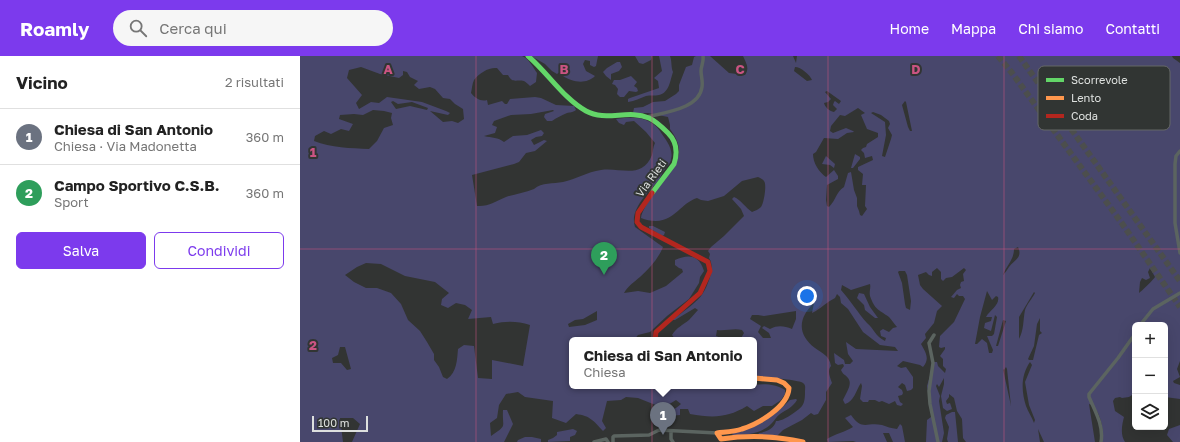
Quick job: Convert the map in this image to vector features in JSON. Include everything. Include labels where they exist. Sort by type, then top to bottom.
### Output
[{"type":"street","name":"Via Rieti","points":[[528,56],[538,64],[575,103],[587,112],[599,116],[646,117],[662,126],[673,138],[677,148],[674,164],[638,213],[636,217],[637,222],[641,227],[705,260],[710,266],[710,271],[700,293],[660,328],[656,332],[655,337]]},
{"type":"street","points":[[646,117],[678,110],[692,102],[697,97],[701,92],[702,86],[703,79],[701,71],[703,66],[703,56]]},
{"type":"street","points":[[1180,151],[1176,156],[1175,164],[1175,223],[1180,253]]},
{"type":"street","points":[[1143,322],[1153,310],[1180,293]]},
{"type":"street","points":[[934,335],[929,343],[933,363],[929,391],[930,404],[938,442]]},
{"type":"street","points":[[1101,442],[1102,435],[1100,424],[1089,394],[1132,338]]},
{"type":"street","points":[[613,442],[614,436],[650,435],[659,430],[717,433],[740,430],[758,423],[788,398],[789,391],[787,385],[780,381],[757,378]]},
{"type":"street","points":[[671,431],[671,439],[673,442]]},
{"type":"street","points":[[717,433],[720,439],[734,437],[776,437],[803,442]]},
{"type":"street","points":[[594,442],[606,439],[608,442]]},
{"type":"shaded area","points":[[300,56],[522,56],[527,59],[537,73],[536,82],[530,86],[524,81],[513,80],[508,75],[503,75],[497,68],[491,68],[476,77],[473,82],[471,93],[478,99],[487,100],[488,105],[502,101],[507,104],[510,99],[535,97],[541,98],[556,105],[574,106],[576,110],[552,121],[547,121],[544,117],[545,114],[554,111],[553,110],[531,114],[511,115],[494,121],[492,125],[497,127],[495,133],[484,136],[497,138],[504,142],[513,136],[527,135],[541,130],[544,133],[542,136],[531,140],[534,145],[544,140],[547,141],[535,151],[526,153],[519,162],[472,175],[477,206],[488,205],[506,197],[534,189],[540,185],[563,182],[596,171],[636,170],[648,163],[655,143],[634,121],[626,122],[624,125],[619,123],[616,119],[641,119],[646,120],[656,126],[668,144],[672,155],[671,160],[663,171],[659,180],[645,195],[637,207],[634,220],[635,227],[663,247],[650,267],[629,286],[624,293],[638,291],[650,293],[666,286],[683,272],[682,269],[675,265],[675,260],[680,258],[693,257],[699,262],[704,271],[700,277],[699,283],[689,299],[667,316],[650,332],[638,335],[636,337],[569,337],[569,389],[757,389],[757,385],[764,384],[780,387],[785,390],[785,394],[781,400],[772,406],[763,406],[754,411],[747,406],[726,415],[706,416],[690,414],[688,409],[680,409],[680,415],[669,416],[668,421],[661,420],[665,415],[681,404],[676,400],[663,408],[638,398],[626,397],[621,400],[607,401],[602,421],[606,428],[603,431],[591,419],[585,416],[576,414],[566,423],[552,418],[553,401],[525,397],[518,392],[506,394],[499,405],[497,418],[490,423],[491,436],[502,428],[503,410],[507,410],[513,424],[504,442],[352,442],[360,424],[353,418],[340,418],[343,442],[300,442]],"holes":[[[361,67],[380,74],[399,78],[403,75],[403,71],[407,72],[410,77],[418,81],[414,85],[419,89],[430,87],[435,89],[443,98],[450,99],[463,109],[464,119],[458,123],[452,121],[443,122],[430,111],[448,115],[450,113],[422,102],[387,97],[379,103],[371,102],[359,109],[356,103],[362,95],[347,78],[349,70]],[[393,101],[398,104],[412,102],[428,108],[427,110],[410,106],[396,109],[391,102]],[[373,110],[392,113],[391,118],[393,125],[384,128],[377,141],[369,149],[334,146],[314,141],[315,136],[324,131],[331,134],[341,129],[349,131],[353,124],[339,119],[340,115],[363,115]],[[366,263],[381,264],[405,276],[435,282],[449,293],[442,299],[441,305],[448,308],[456,303],[465,305],[472,310],[468,319],[491,317],[493,324],[512,322],[530,325],[523,366],[492,360],[492,379],[478,378],[474,346],[464,345],[458,349],[456,366],[453,373],[447,379],[443,377],[434,360],[434,354],[427,342],[420,331],[408,320],[401,304],[391,293],[377,288],[366,288],[354,282],[345,275]],[[597,311],[597,320],[585,325],[569,327],[568,324],[575,320],[583,319]],[[340,347],[345,347],[351,369],[347,370],[341,363],[333,363],[332,358],[338,355]]]},
{"type":"shaded area","points":[[531,56],[598,56],[596,66],[594,67],[590,65],[590,61],[585,60],[583,64],[586,71],[595,76],[583,82],[571,80],[563,76],[561,71],[557,74],[545,64]]},
{"type":"shaded area","points":[[635,56],[652,56],[651,60],[643,64],[639,63]]},
{"type":"shaded area","points":[[659,56],[670,56],[671,58],[673,72],[670,83],[665,92],[659,95],[646,96],[628,102],[628,99],[630,98],[659,88],[658,81],[654,78],[662,71]]},
{"type":"shaded area","points":[[696,56],[710,56],[729,73],[745,75],[747,68],[743,56],[793,56],[796,63],[797,56],[1172,56],[1180,63],[1180,361],[1177,369],[1180,377],[1173,381],[1174,383],[1180,385],[1180,399],[1168,397],[1168,322],[1132,322],[1132,395],[1129,397],[1115,398],[1113,401],[1115,411],[1124,417],[1122,433],[1125,442],[1102,442],[1103,432],[1101,420],[1093,406],[1089,404],[1095,442],[1044,442],[1038,429],[1040,442],[966,442],[963,438],[962,419],[957,411],[954,398],[949,394],[946,401],[947,404],[950,403],[952,409],[947,411],[943,408],[941,396],[944,378],[939,387],[937,384],[936,386],[940,396],[939,401],[944,433],[942,442],[926,442],[927,420],[931,417],[927,386],[934,362],[937,362],[938,366],[945,373],[946,369],[943,366],[943,359],[940,356],[945,347],[939,347],[940,336],[954,322],[965,299],[963,296],[959,296],[957,294],[954,298],[951,297],[961,288],[961,282],[964,281],[963,274],[966,270],[964,268],[952,277],[946,278],[943,281],[941,279],[941,272],[937,268],[932,272],[932,276],[926,272],[918,275],[920,285],[923,289],[942,306],[937,311],[934,323],[925,334],[926,338],[921,344],[926,353],[927,359],[923,367],[903,361],[897,366],[901,368],[906,367],[913,377],[913,388],[911,390],[907,391],[905,385],[902,383],[898,387],[903,393],[902,395],[898,396],[900,402],[903,404],[901,406],[897,405],[895,401],[889,404],[875,400],[863,402],[860,399],[861,383],[851,401],[845,404],[843,400],[850,383],[841,370],[844,366],[843,364],[838,365],[835,363],[834,353],[844,360],[845,364],[850,364],[853,361],[848,354],[846,342],[856,349],[898,351],[895,347],[880,345],[863,332],[848,309],[841,303],[840,297],[837,294],[835,298],[812,313],[814,303],[805,314],[802,326],[805,337],[809,343],[825,355],[830,362],[831,366],[829,372],[832,383],[826,392],[826,400],[818,414],[814,415],[811,413],[802,420],[783,430],[777,436],[758,435],[759,433],[772,428],[776,421],[790,416],[802,406],[805,397],[804,384],[795,381],[757,376],[757,337],[742,337],[744,333],[742,330],[736,329],[717,330],[716,336],[718,337],[674,337],[672,335],[674,332],[689,320],[698,310],[695,308],[675,320],[672,320],[699,299],[706,288],[712,267],[709,258],[710,254],[708,251],[744,216],[741,209],[732,199],[734,197],[737,198],[752,212],[757,210],[761,207],[763,202],[765,189],[764,181],[758,177],[742,181],[724,196],[708,201],[697,198],[691,200],[674,215],[663,220],[652,221],[641,218],[642,213],[650,199],[675,164],[679,155],[679,150],[677,141],[670,129],[668,117],[648,113],[633,113],[634,108],[643,107],[653,102],[665,101],[676,94],[679,91],[679,85],[686,67],[692,65],[694,57]],"holes":[[[795,67],[800,68],[812,80],[807,81],[794,71]],[[827,91],[841,101],[839,104],[835,101],[834,102],[833,105],[837,109],[834,112],[825,106],[824,103],[831,99],[825,92]],[[905,101],[912,131],[910,131],[908,127],[902,105]],[[858,108],[865,113],[861,115],[867,129],[878,133],[878,137],[861,150],[864,153],[865,158],[872,156],[873,160],[858,167],[858,170],[863,174],[862,185],[866,185],[865,206],[867,209],[862,216],[860,215],[857,206],[857,198],[851,172],[848,173],[844,187],[839,191],[829,207],[827,206],[827,185],[838,179],[838,176],[834,170],[826,177],[823,175],[815,164],[813,157],[813,154],[816,152],[824,138],[838,139],[847,133],[854,132],[846,128],[833,133],[830,131],[831,126],[840,115],[845,116]],[[873,112],[881,115],[889,121],[890,124],[888,128],[892,135],[885,157],[882,156],[886,135],[885,122],[871,113]],[[1018,247],[1019,256],[1003,275],[1014,253],[1014,249]],[[1150,268],[1155,277],[1139,293],[1142,278],[1146,280],[1150,278],[1148,272]],[[905,271],[907,275],[911,301],[910,310],[906,308],[902,283],[898,272]],[[870,284],[870,296],[877,309],[889,317],[897,327],[893,328],[889,332],[883,329],[880,331],[881,336],[886,338],[885,341],[877,335],[841,290],[842,285],[851,290]],[[987,291],[992,300],[996,296],[998,297],[998,303],[986,317],[992,317],[991,321],[985,323],[984,328],[991,331],[995,315],[997,317],[994,334],[992,336],[987,336],[993,350],[992,353],[989,353],[987,343],[982,339],[975,344]],[[1034,292],[1035,293],[1025,310],[1023,329],[1019,339],[1019,317]],[[796,311],[796,319],[792,329],[781,326],[770,329],[764,326],[762,328],[769,333],[771,338],[763,338],[758,332],[761,326],[750,319],[752,315],[764,316]],[[1040,318],[1040,331],[1042,333],[1039,335],[1033,360],[1029,360],[1028,359],[1034,346],[1037,324]],[[1003,320],[1006,321],[998,346],[996,346]],[[1030,362],[1032,365],[1025,382],[1029,405],[1035,420],[1034,423],[1024,400],[1023,377]],[[1006,367],[1011,406],[1003,369],[1004,370]]]},
{"type":"shaded area","points":[[617,62],[620,62],[622,67],[619,71],[611,74],[611,80],[603,72]]},
{"type":"shaded area","points":[[631,76],[637,82],[634,86],[638,91],[629,91],[624,97],[620,97],[617,94],[618,89],[612,84],[614,80],[620,80]]},
{"type":"shaded area","points":[[855,154],[860,157],[860,159],[853,168],[851,168]]},
{"type":"shaded area","points":[[826,156],[835,164],[834,168],[830,165],[822,164]]},
{"type":"shaded area","points":[[649,226],[653,226],[665,232],[664,235],[662,236],[649,228]]},
{"type":"shaded area","points":[[859,293],[864,294],[870,307],[878,318],[875,318],[865,310],[864,305],[857,298]]},
{"type":"shaded area","points":[[790,400],[797,400],[794,405],[779,415],[768,427],[754,433],[744,435],[734,436],[732,434],[734,432],[757,425],[778,411]]},
{"type":"shaded area","points":[[955,412],[958,442],[948,442],[947,439],[949,427],[945,418],[946,415]]},
{"type":"shaded area","points":[[851,415],[858,423],[865,425],[877,424],[897,429],[900,424],[902,426],[905,442],[893,442],[889,433],[883,433],[887,442],[828,442],[827,439],[853,427],[845,418]]},
{"type":"shaded area","points":[[1180,425],[1180,442],[1173,442],[1167,435],[1169,429]]},
{"type":"shaded area","points":[[573,429],[577,431],[575,435],[570,437],[570,441],[548,442],[548,440],[557,435],[557,432]]},
{"type":"shaded area","points":[[525,437],[541,439],[541,442],[517,442]]},
{"type":"tunnel","points":[[998,56],[1038,109]]},
{"type":"tunnel","points":[[1019,56],[1038,83]]},
{"type":"tunnel","points":[[1054,130],[1121,222],[1180,307]]},
{"type":"tunnel","points":[[1072,130],[1180,281]]},
{"type":"traffic: fast","points":[[528,56],[570,99],[586,111],[594,114],[609,116],[633,115],[649,118],[661,126],[671,136],[676,147],[674,164],[652,193]]},
{"type":"traffic: slow","points":[[757,378],[777,380],[784,383],[789,388],[783,402],[771,414],[749,427],[717,433],[721,439],[762,437],[783,438],[803,442]]},
{"type":"traffic: jam","points":[[652,193],[638,213],[637,222],[641,227],[708,262],[710,271],[700,293],[656,332],[655,337]]},
{"type":"place","name":"Campo Sportivo C.S.B.","points":[[604,275]]},
{"type":"place","name":"Chiesa di San Antonio","points":[[663,435]]}]
